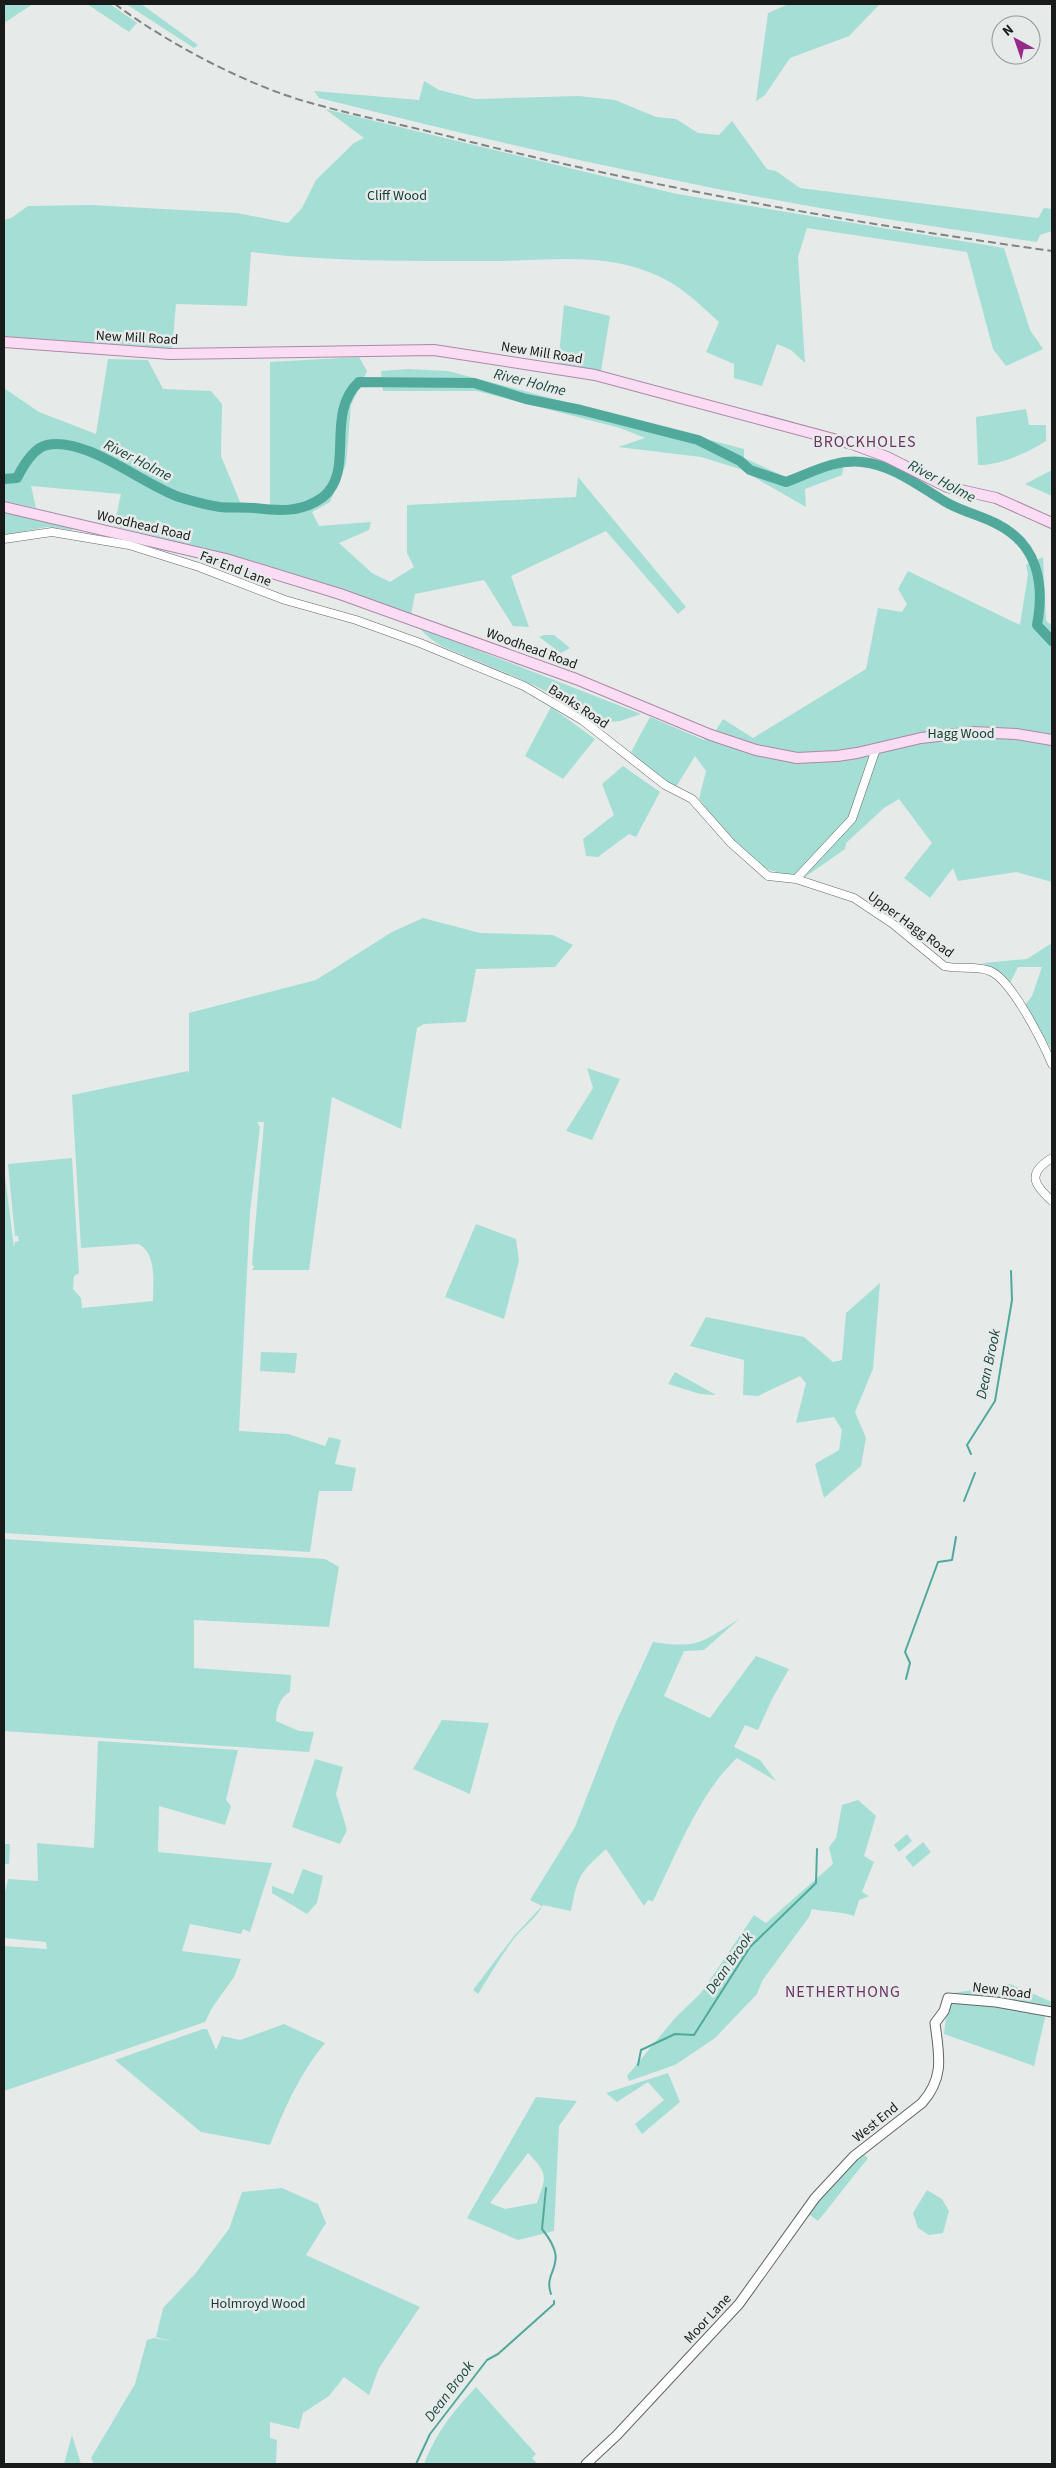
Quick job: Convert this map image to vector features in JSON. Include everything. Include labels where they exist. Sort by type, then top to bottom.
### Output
[{"type":"main road","name":"New Mill Road","points":[[4,342],[170,354],[434,350],[557,368],[602,377],[852,444],[886,457],[947,487],[996,498],[1052,523]]},
{"type":"main road","name":"Woodhead Road","points":[[4,507],[226,559],[340,594],[576,679],[710,735],[756,750],[797,758],[857,753],[921,738],[973,732],[1016,734],[1052,740]]},
{"type":"main road","name":"New Road","points":[[934,2087],[939,2070],[935,2024],[944,2011],[948,1998],[996,2002],[1052,2012]]},
{"type":"main road","name":"West End","points":[[833,2179],[854,2156],[922,2103],[934,2087]]},
{"type":"main road","name":"Moor Lane","points":[[586,2464],[617,2434],[739,2304],[815,2198],[833,2179]]},
{"type":"street","name":"Far End Lane","points":[[4,539],[52,532],[129,545],[199,567],[285,600],[341,615]]},
{"type":"street","name":"Banks Road","points":[[341,615],[420,642],[524,686],[582,720],[666,785],[692,799],[731,843],[768,876]]},
{"type":"street","points":[[796,879],[852,819],[876,749]]},
{"type":"street","name":"Upper Hagg Road","points":[[768,876],[796,879],[842,892],[870,908],[944,966],[981,969],[995,974],[1005,982],[1041,1038],[1052,1064]]},
{"type":"street","points":[[1052,1158],[1037,1168],[1035,1175],[1039,1188],[1052,1201]]},
{"type":"green space","points":[[4,4],[33,4],[4,23]]},
{"type":"green space","points":[[87,4],[110,4],[137,23],[129,32]]},
{"type":"green space","points":[[126,4],[141,4],[198,45],[194,48]]},
{"type":"green space","points":[[789,4],[880,4],[849,36],[790,58],[765,95],[756,101],[768,13]]},
{"type":"green space","points":[[424,81],[439,90],[475,99],[579,96],[615,100],[656,117],[676,119],[698,133],[719,135],[732,121],[767,169],[776,171],[800,188],[1038,218],[1044,208],[1052,209],[1052,231],[1040,235],[1037,242],[807,206],[625,170],[450,130],[319,98],[314,91],[419,100]]},
{"type":"green space","name":"Cliff Wood","points":[[325,109],[677,194],[1004,248],[1030,330],[1043,349],[1006,366],[993,349],[967,252],[807,228],[798,257],[805,363],[791,350],[777,344],[762,386],[734,378],[734,364],[706,352],[719,322],[686,293],[649,272],[630,266],[590,260],[371,260],[311,258],[251,252],[247,306],[176,304],[172,350],[4,336],[4,220],[11,218],[28,206],[91,205],[237,213],[288,223],[302,208],[316,180],[354,143],[364,138]]},
{"type":"green space","points":[[564,305],[610,316],[601,371],[558,364]]},
{"type":"green space","points":[[359,357],[367,371],[351,405],[346,464],[330,502],[312,512],[319,526],[371,522],[369,530],[339,543],[372,573],[390,582],[414,567],[407,553],[407,505],[576,497],[578,477],[686,607],[678,614],[606,531],[511,576],[529,627],[513,626],[484,580],[415,594],[411,615],[237,557],[114,526],[121,494],[31,486],[36,508],[4,501],[4,388],[39,412],[96,434],[108,359],[148,360],[163,389],[211,391],[222,404],[221,456],[240,502],[270,507],[270,362]]},
{"type":"green space","points":[[408,369],[448,371],[744,449],[744,458],[788,478],[844,463],[842,475],[805,489],[806,507],[740,469],[701,457],[618,447],[645,438],[620,428],[477,391],[383,391],[381,371]]},
{"type":"green space","points":[[1026,409],[1029,425],[1046,425],[1046,441],[1014,458],[978,465],[976,417]]},
{"type":"green space","points":[[1052,470],[1052,496],[1025,484]]},
{"type":"green space","points":[[4,511],[65,524],[74,530],[47,527],[4,535]]},
{"type":"green space","name":"Hagg Wood","points":[[1043,557],[1046,621],[1052,625],[1052,882],[1016,872],[958,881],[953,868],[930,898],[904,878],[932,843],[899,799],[884,808],[846,843],[845,849],[805,877],[770,870],[759,865],[739,849],[699,799],[706,771],[695,756],[676,787],[666,782],[631,752],[650,717],[704,740],[715,732],[723,719],[753,738],[866,669],[878,608],[902,612],[907,604],[898,589],[908,571],[1020,625],[1028,574],[1026,565]]},
{"type":"green space","points":[[419,627],[641,714],[620,721],[592,724],[581,713],[552,694],[442,646]]},
{"type":"green space","points":[[554,635],[570,648],[561,653],[539,637]]},
{"type":"green space","points":[[551,707],[595,739],[563,779],[525,756]]},
{"type":"green space","points":[[623,766],[660,792],[636,837],[629,834],[598,857],[586,856],[583,839],[614,815],[602,784]]},
{"type":"green space","points":[[423,918],[480,933],[553,935],[573,945],[555,967],[476,969],[466,1022],[424,1024],[417,1028],[401,1129],[332,1097],[309,1270],[252,1270],[254,1267],[252,1264],[264,1122],[257,1122],[260,1127],[250,1212],[239,1431],[288,1434],[325,1446],[329,1437],[341,1440],[335,1464],[356,1468],[352,1491],[319,1491],[310,1552],[4,1533],[4,1169],[14,1247],[15,1242],[19,1241],[18,1236],[15,1236],[8,1164],[72,1158],[79,1273],[74,1276],[73,1289],[81,1298],[82,1308],[153,1301],[153,1269],[144,1248],[138,1244],[81,1248],[72,1095],[188,1071],[189,1074],[189,1013],[316,980],[392,932]]},
{"type":"green space","points":[[1052,943],[1052,1050],[1025,1005],[1032,996],[1042,967],[1018,967],[1010,983],[983,963],[1027,959]]},
{"type":"green space","points":[[587,1068],[620,1079],[592,1140],[566,1131],[593,1088]]},
{"type":"green space","points":[[476,1224],[516,1239],[519,1261],[504,1319],[445,1297]]},
{"type":"green space","points":[[880,1283],[873,1369],[855,1412],[866,1438],[861,1466],[824,1498],[815,1464],[839,1450],[842,1430],[834,1417],[796,1423],[806,1383],[800,1376],[758,1396],[743,1395],[744,1360],[690,1346],[706,1317],[804,1337],[833,1362],[842,1360],[846,1313]]},
{"type":"green space","points":[[261,1352],[297,1353],[295,1373],[260,1371]]},
{"type":"green space","points":[[675,1372],[716,1395],[700,1394],[668,1384]]},
{"type":"green space","points":[[4,1539],[325,1559],[339,1567],[329,1627],[194,1620],[194,1668],[291,1675],[290,1692],[279,1704],[276,1721],[299,1731],[314,1732],[309,1752],[4,1731]]},
{"type":"green space","points":[[739,1619],[704,1650],[684,1651],[664,1696],[710,1718],[756,1656],[789,1669],[772,1699],[758,1730],[745,1725],[734,1747],[760,1760],[776,1781],[737,1758],[723,1772],[700,1806],[653,1901],[648,1900],[644,1906],[606,1849],[590,1864],[581,1876],[571,1911],[543,1905],[501,1956],[478,1994],[473,1990],[514,1936],[542,1906],[530,1900],[575,1827],[617,1720],[653,1642],[681,1645],[699,1642]]},
{"type":"green space","points":[[442,1720],[489,1723],[470,1794],[413,1769]]},
{"type":"green space","points":[[98,1741],[238,1750],[226,1800],[231,1806],[225,1825],[159,1806],[158,1852],[272,1863],[250,1932],[243,1929],[241,1934],[190,1924],[182,1951],[241,1959],[234,1977],[212,2008],[205,2022],[4,2091],[4,1946],[47,1949],[46,1942],[4,1938],[4,1896],[8,1879],[38,1881],[37,1843],[94,1848]]},
{"type":"green space","points":[[315,1759],[343,1767],[336,1794],[347,1830],[340,1844],[292,1827]]},
{"type":"green space","points":[[858,1800],[876,1816],[864,1856],[874,1862],[862,1892],[869,1896],[859,1900],[854,1916],[812,1909],[809,1917],[762,1981],[757,1994],[715,2038],[675,2065],[629,2081],[627,2076],[675,2018],[701,1993],[754,1915],[766,1923],[833,1864],[829,1847],[836,1838],[842,1805]]},
{"type":"green space","points":[[907,1834],[912,1841],[899,1852],[894,1845]]},
{"type":"green space","points":[[923,1842],[931,1852],[913,1867],[905,1857]]},
{"type":"green space","points":[[4,1844],[10,1844],[9,1864],[4,1864]]},
{"type":"green space","points":[[303,1869],[323,1876],[317,1903],[307,1914],[272,1893],[272,1886],[293,1894]]},
{"type":"green space","points":[[1010,1984],[1052,2002],[1052,2007],[998,1997],[954,1993]]},
{"type":"green space","points":[[952,2001],[997,2005],[1046,2013],[1034,2066],[944,2034],[946,2017]]},
{"type":"green space","points":[[284,2024],[325,2043],[293,2092],[270,2145],[201,2132],[115,2060],[203,2029],[207,2029],[216,2050],[222,2036],[240,2040]]},
{"type":"green space","points":[[668,2073],[680,2102],[642,2134],[635,2124],[664,2100],[648,2082],[617,2102],[606,2093]]},
{"type":"green space","points":[[536,2097],[577,2101],[559,2126],[554,2231],[518,2240],[467,2218]],"holes":[[[528,2153],[540,2166],[544,2176],[537,2203],[505,2209],[490,2203]]]},
{"type":"green space","points":[[862,2153],[868,2158],[818,2221],[807,2213],[817,2199]]},
{"type":"green space","name":"Holmroyd Wood","points":[[282,2188],[318,2204],[326,2223],[306,2255],[420,2307],[379,2368],[369,2395],[344,2377],[329,2396],[303,2413],[299,2429],[270,2422],[270,2438],[277,2440],[276,2464],[94,2464],[91,2458],[135,2384],[147,2340],[154,2338],[171,2341],[156,2337],[163,2308],[195,2274],[229,2229],[242,2192]]},
{"type":"green space","points":[[927,2190],[942,2199],[949,2211],[943,2233],[929,2235],[918,2228],[913,2213]]},
{"type":"green space","points":[[476,2387],[536,2454],[532,2458],[538,2464],[424,2464],[446,2423]]},
{"type":"green space","points":[[72,2435],[81,2464],[64,2464]]},
{"type":"waterway","name":"River Holme","points":[[4,479],[17,478],[29,458],[37,450],[47,445],[62,444],[78,447],[96,454],[164,491],[179,497],[224,507],[290,510],[315,502],[323,497],[333,486],[338,473],[340,458],[343,410],[349,395],[359,382],[474,383],[526,399],[581,410],[698,440],[740,461],[750,470],[786,482],[823,467],[842,463],[862,462],[884,467],[950,504],[997,524],[1011,532],[1021,542],[1035,566],[1038,580],[1040,594],[1037,625],[1052,641]]},
{"type":"waterway","name":"Dean Brook","points":[[971,1454],[967,1445],[995,1401],[1012,1300],[1011,1271]]},
{"type":"waterway","name":"Dean Brook","points":[[964,1501],[975,1473]]},
{"type":"waterway","name":"Dean Brook","points":[[906,1679],[910,1663],[905,1652],[938,1562],[952,1560],[956,1537]]},
{"type":"waterway","name":"Dean Brook","points":[[638,2065],[641,2050],[675,2034],[694,2035],[750,1947],[816,1883],[817,1849]]},
{"type":"waterway","name":"Dean Brook","points":[[546,2188],[542,2229],[551,2241],[556,2259],[550,2278],[551,2294]]},
{"type":"waterway","name":"Dean Brook","points":[[416,2464],[430,2434],[487,2360],[498,2354],[554,2304],[554,2301]]},
{"type":"railway","points":[[115,4],[159,34],[209,62],[261,86],[329,108],[533,157],[680,189],[903,229],[1052,251]]},
{"type":"district","name":"BROCKHOLES","points":[[865,441]]},
{"type":"district","name":"NETHERTHONG","points":[[843,1991]]}]
